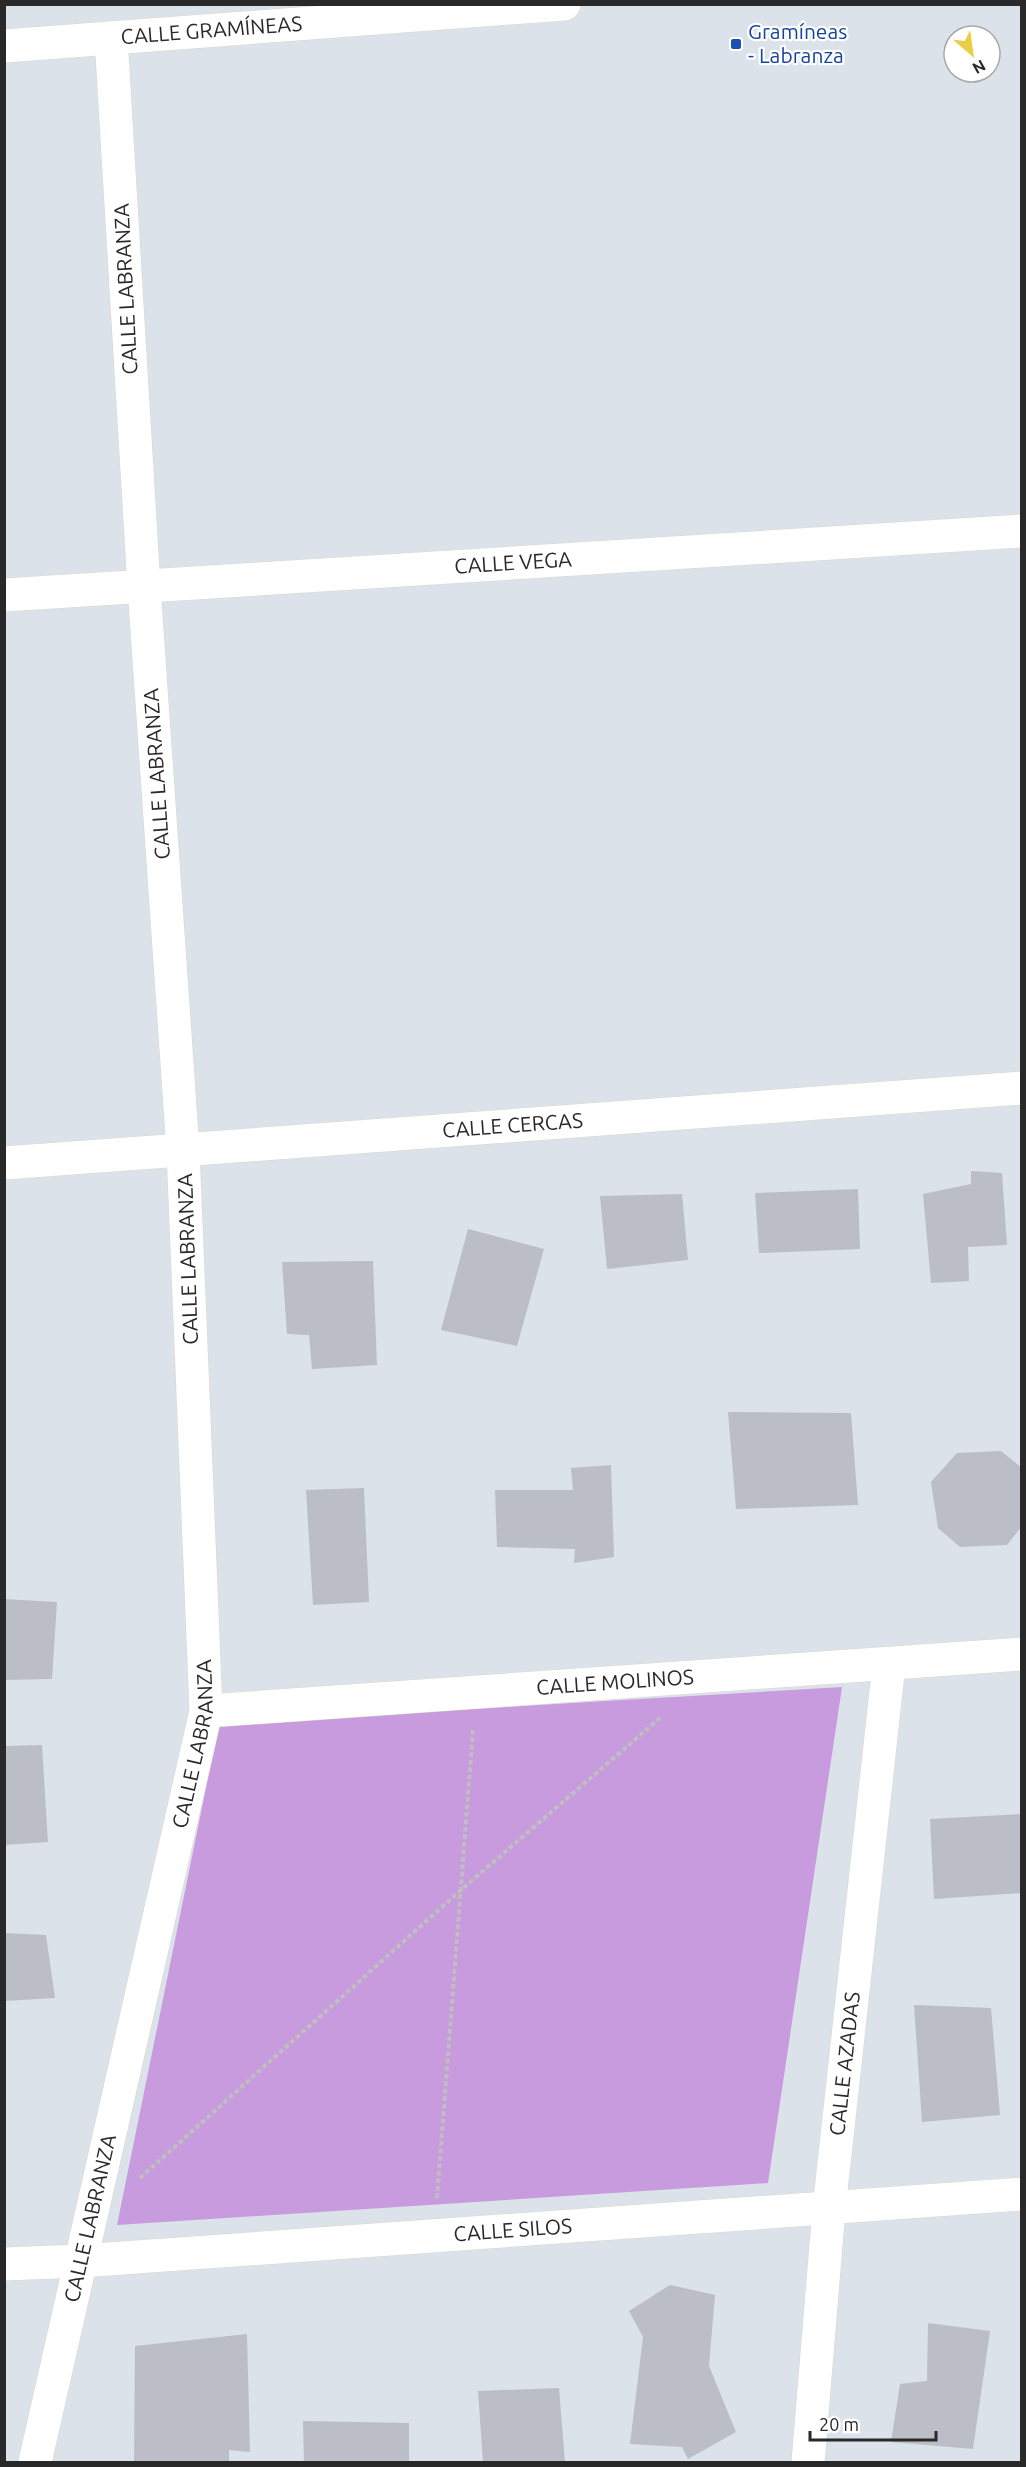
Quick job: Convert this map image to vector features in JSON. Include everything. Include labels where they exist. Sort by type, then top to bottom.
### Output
[{"type":"street","name":"CALLE GRAMÍNEAS","points":[[4,46],[564,4]]},
{"type":"street","name":"CALLE LABRANZA","points":[[35,2463],[206,1711],[183,1150],[144,587],[111,38]]},
{"type":"street","name":"CALLE VEGA","points":[[4,596],[1022,531]]},
{"type":"street","name":"CALLE CERCAS","points":[[4,1163],[1022,1088]]},
{"type":"street","name":"CALLE MOLINOS","points":[[206,1711],[1022,1654]]},
{"type":"street","name":"CALLE AZADAS","points":[[808,2463],[829,2209],[889,1664]]},
{"type":"street","name":"CALLE SILOS","points":[[4,2264],[81,2261],[1022,2194]]},
{"type":"path","points":[[132,2185],[461,1890],[668,1712]]},
{"type":"path","points":[[436,2204],[474,1720]]},
{"type":"shaded area","points":[[842,1687],[768,2183],[117,2225],[219,1724]]},
{"type":"building","points":[[971,1171],[1002,1173],[1007,1245],[968,1247],[969,1281],[931,1283],[923,1194],[971,1184]]},
{"type":"building","points":[[858,1189],[860,1249],[759,1253],[755,1193]]},
{"type":"building","points":[[682,1194],[688,1260],[607,1269],[600,1196]]},
{"type":"building","points":[[468,1229],[544,1249],[517,1346],[441,1330]]},
{"type":"building","points":[[373,1261],[377,1365],[312,1369],[309,1335],[287,1334],[282,1262]]},
{"type":"building","points":[[728,1412],[851,1413],[858,1505],[736,1509]]},
{"type":"building","points":[[1001,1451],[1022,1468],[1022,1526],[1007,1545],[960,1547],[938,1528],[931,1482],[957,1453]]},
{"type":"building","points":[[611,1465],[614,1557],[574,1563],[575,1549],[497,1547],[495,1490],[573,1490],[571,1468]]},
{"type":"building","points":[[364,1488],[369,1602],[313,1605],[306,1490]]},
{"type":"building","points":[[4,1599],[57,1602],[52,1679],[4,1680]]},
{"type":"building","points":[[42,1745],[48,1842],[4,1845],[4,1746]]},
{"type":"building","points":[[1022,1814],[1022,1893],[934,1899],[930,1819]]},
{"type":"building","points":[[4,1933],[46,1935],[55,1998],[4,2001]]},
{"type":"building","points":[[914,2005],[991,2008],[1000,2115],[922,2122]]},
{"type":"building","points":[[670,2285],[715,2295],[709,2366],[736,2432],[688,2459],[682,2447],[630,2444],[643,2337],[629,2311]]},
{"type":"building","points":[[928,2323],[990,2331],[973,2449],[891,2442],[900,2384],[927,2381]]},
{"type":"building","points":[[247,2334],[250,2452],[229,2450],[229,2462],[134,2462],[135,2346]]},
{"type":"building","points":[[559,2388],[565,2462],[483,2462],[478,2391]]},
{"type":"building","points":[[303,2421],[409,2423],[409,2462],[304,2462]]},
{"type":"place","name":"Gramíneas - Labranza","points":[[736,44]]}]
